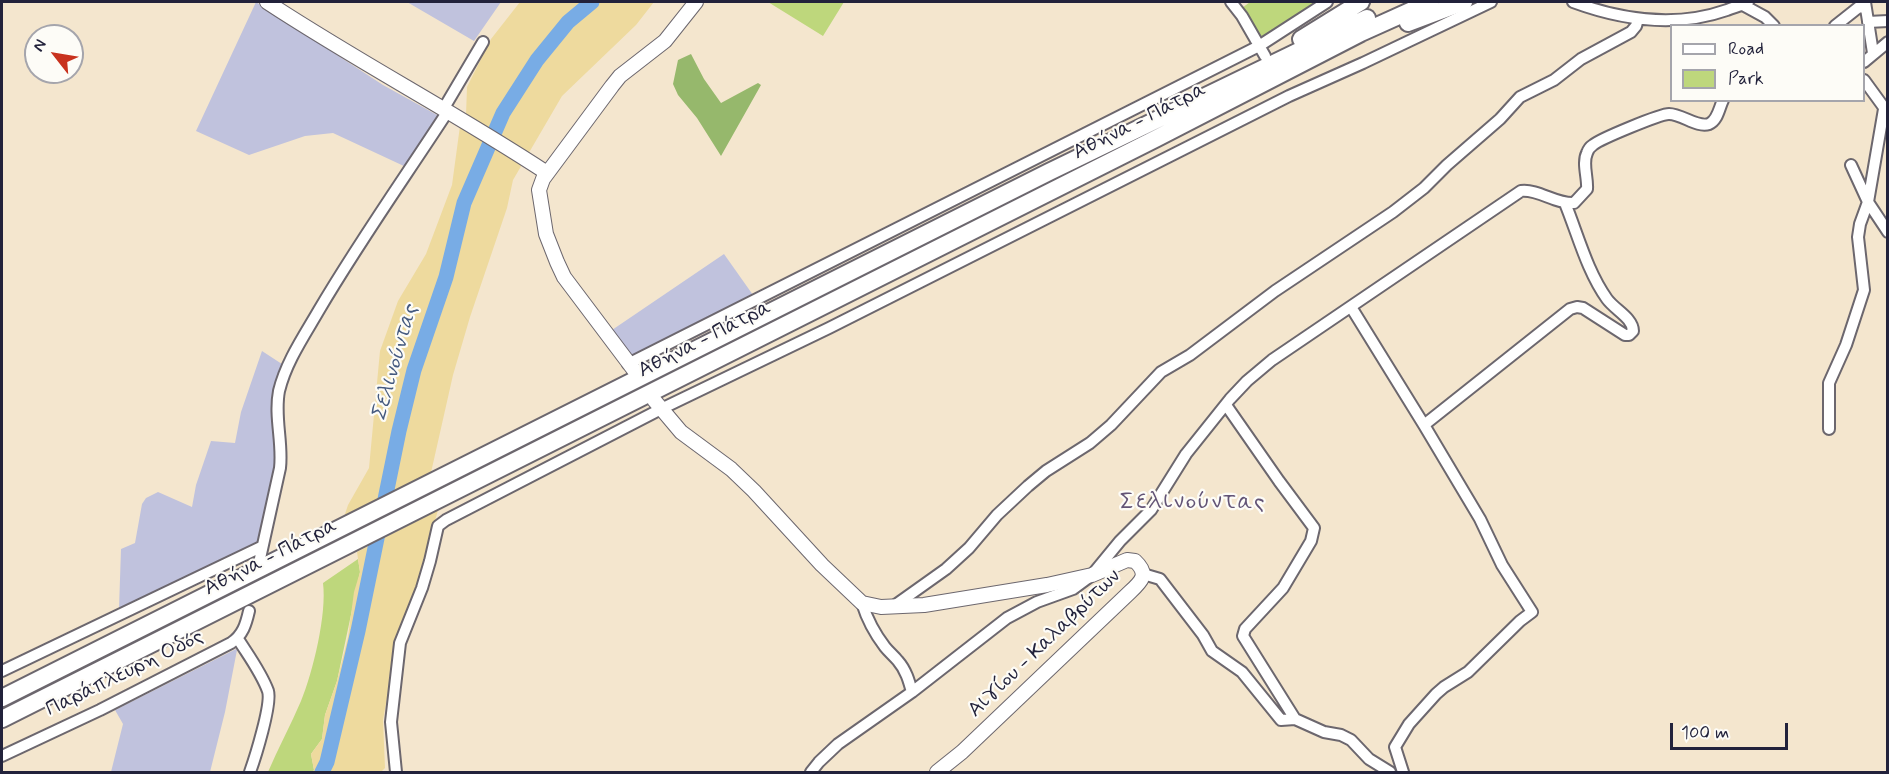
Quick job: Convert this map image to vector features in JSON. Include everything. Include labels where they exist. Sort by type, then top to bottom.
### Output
[{"type":"highway","points":[[1236,82],[1264,59],[1312,33],[1361,2]]},
{"type":"highway","name":"Αθήνα - Πάτρα","points":[[2,698],[1039,177],[1402,2]]},
{"type":"highway","name":"Αθήνα - Πάτρα","points":[[2,719],[1361,33],[1430,2]]},
{"type":"highway","points":[[1361,33],[1395,28],[1464,2]]},
{"type":"main road","points":[[267,2],[547,173]]},
{"type":"main road","points":[[633,369],[564,277],[546,234],[540,184],[616,81],[665,41],[696,2]]},
{"type":"main road","points":[[658,404],[681,432],[731,469],[754,491],[845,589],[862,603]]},
{"type":"main road","name":"Αιγίου - Καλαβρύτων","points":[[862,603],[881,607],[924,605],[1047,585],[1092,575],[1127,560],[1135,561],[1143,569],[1140,582],[1130,592],[962,752],[937,772]]},
{"type":"street","points":[[1231,2],[1242,16],[1265,56]]},
{"type":"street","points":[[633,369],[745,303],[1259,46],[1327,2]]},
{"type":"street","points":[[396,772],[391,722],[400,643],[422,588],[438,526],[452,516],[658,404],[829,328],[1289,96],[1491,2]]},
{"type":"street","points":[[1573,2],[1603,12],[1659,21],[1701,17],[1745,3],[1772,24]]},
{"type":"street","points":[[1838,24],[1859,7],[1865,5],[1873,53]]},
{"type":"street","points":[[894,606],[946,569],[1028,486],[1046,471],[1090,443],[1111,425],[1161,372],[1190,355],[1275,291],[1393,212],[1424,188],[1520,97],[1554,80],[1581,59],[1631,32],[1638,19]]},
{"type":"street","points":[[1868,22],[1887,21]]},
{"type":"street","points":[[259,563],[282,454],[278,399],[291,360],[333,286],[446,110],[483,42]]},
{"type":"street","points":[[1865,60],[1887,42]]},
{"type":"street","points":[[1281,82],[1289,96]]},
{"type":"street","points":[[1829,429],[1829,383],[1846,345],[1864,290],[1858,237],[1868,202],[1886,111],[1865,83]]},
{"type":"street","points":[[811,772],[838,744],[912,692],[1007,618],[1037,602],[1073,589],[1092,575],[1120,541],[1151,510],[1186,454],[1226,405],[1244,384],[1269,363],[1521,191],[1528,190],[1565,203],[1574,203],[1587,189],[1585,161],[1587,153],[1593,145],[1604,138],[1664,114],[1676,114],[1705,124],[1711,123],[1722,102]]},
{"type":"street","points":[[1851,165],[1868,202],[1887,232]]},
{"type":"street","points":[[1424,424],[1570,309],[1583,308],[1626,334],[1629,335],[1634,331],[1631,323],[1610,303],[1602,291],[1586,259],[1565,203]]},
{"type":"street","points":[[930,212],[941,223]]},
{"type":"street","points":[[965,245],[974,254]]},
{"type":"street","points":[[1351,307],[1424,424],[1480,519],[1502,565],[1532,612],[1468,672],[1436,694],[1409,724],[1395,747],[1403,772]]},
{"type":"street","points":[[1226,405],[1314,528],[1311,541],[1283,588],[1243,633],[1243,636],[1295,719],[1351,740],[1369,759],[1390,772]]},
{"type":"street","points":[[2,671],[261,547]]},
{"type":"street","points":[[1143,574],[1160,579],[1203,635],[1212,651],[1242,672],[1281,720],[1295,719]]},
{"type":"street","points":[[862,603],[879,639],[900,663],[909,679],[912,692]]},
{"type":"street","name":"Παράπλευρη Οδός","points":[[2,756],[100,710],[238,639],[249,611]]},
{"type":"street","points":[[238,639],[257,669],[269,694],[261,742],[250,772]]},
{"type":"shaded area","points":[[256,2],[383,85],[439,116],[406,167],[333,133],[305,136],[249,155],[196,131]]},
{"type":"shaded area","points":[[407,2],[501,2],[474,41]]},
{"type":"shaded area","points":[[724,254],[753,295],[631,357],[612,330]]},
{"type":"shaded area","points":[[262,351],[285,366],[279,446],[259,543],[119,609],[121,549],[135,543],[142,504],[146,498],[158,492],[192,507],[196,485],[211,441],[235,443],[241,412]]},
{"type":"shaded area","points":[[236,649],[225,712],[210,772],[111,772],[123,724],[115,710]]},
{"type":"green space","points":[[768,2],[844,2],[823,36]]},
{"type":"green space","points":[[1250,2],[1319,2],[1259,42],[1242,8]]},
{"type":"green space","points":[[691,54],[704,79],[721,103],[758,83],[761,85],[721,156],[697,118],[678,95],[673,84],[678,60]]},
{"type":"green space","points":[[358,559],[360,572],[337,681],[325,715],[322,739],[311,754],[314,770],[313,772],[268,772],[301,701],[310,675],[321,626],[323,583]]},
{"type":"sand","points":[[520,2],[654,2],[636,25],[562,96],[513,180],[507,208],[453,375],[430,477],[342,523],[348,505],[369,468],[380,351],[398,301],[426,254],[452,185],[460,126],[466,115],[467,87],[491,39]]},
{"type":"sand","points":[[438,510],[416,591],[400,636],[390,681],[383,720],[385,768],[381,772],[313,772],[311,754],[322,739],[325,715],[337,681],[348,637],[354,592],[360,572],[357,552]]},
{"type":"waterway","name":"Σελινούντας","points":[[322,772],[327,762],[358,631],[399,431],[414,370],[446,277],[464,203],[503,113],[537,60],[568,22],[592,2]]},
{"type":"district","name":"Σελινούντας","points":[[1193,503]]}]
